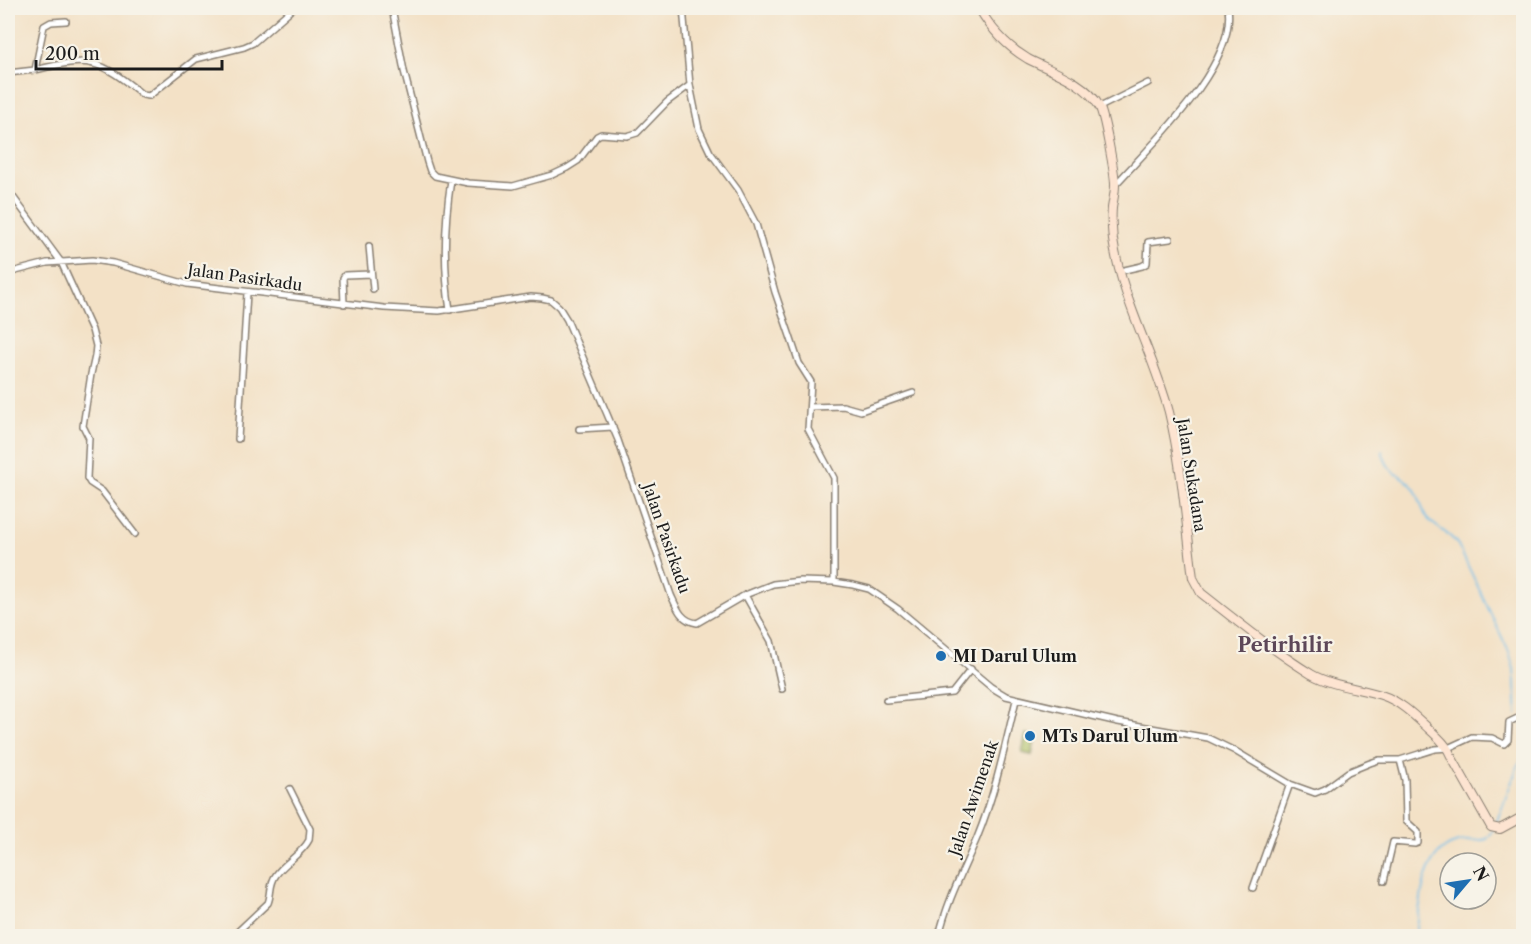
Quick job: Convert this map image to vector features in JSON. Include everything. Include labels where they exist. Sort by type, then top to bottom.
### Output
[{"type":"main road","points":[[979,8],[1002,40],[1026,57],[1086,90],[1100,107]]},
{"type":"main road","name":"Jalan Sukadana","points":[[1100,107],[1115,185],[1111,211],[1113,239],[1120,272],[1137,325],[1155,368],[1169,413],[1196,586],[1201,593],[1266,643],[1313,675],[1394,700],[1415,716],[1448,748],[1493,828],[1504,828],[1524,816]]},
{"type":"street","points":[[8,73],[35,70],[69,61],[92,63],[112,71],[143,95],[150,96],[196,59],[253,43],[293,8]]},
{"type":"street","points":[[392,8],[404,71],[427,162],[430,171],[435,176],[468,183],[513,186],[552,175],[578,161],[601,134],[637,133],[667,102],[690,85]]},
{"type":"street","points":[[683,8],[690,85],[699,129],[710,152],[738,190],[756,224],[799,363],[811,382],[808,429],[834,478],[834,582]]},
{"type":"street","points":[[1115,185],[1174,119],[1207,77],[1228,31],[1230,21],[1228,8]]},
{"type":"street","points":[[35,70],[45,24],[66,21]]},
{"type":"street","points":[[1100,107],[1148,83]]},
{"type":"street","points":[[450,310],[444,246],[451,180]]},
{"type":"street","points":[[8,190],[61,262],[92,330],[96,346],[83,426],[89,438],[87,478],[102,491],[135,534]]},
{"type":"street","points":[[1120,272],[1147,263],[1148,242],[1170,239]]},
{"type":"street","points":[[369,246],[373,289]]},
{"type":"street","name":"Jalan Pasirkadu","points":[[8,273],[61,262],[92,260],[113,263],[187,284],[395,309],[450,310],[531,297],[551,300],[559,307],[567,320],[613,427],[671,595],[683,617],[690,622],[697,623],[745,595],[773,584],[800,581],[834,582],[864,588],[878,594],[924,629],[996,691],[1016,700],[1208,738],[1235,751],[1290,784],[1315,793],[1325,789],[1348,772],[1379,760],[1400,760],[1435,749],[1448,748],[1472,737],[1492,738],[1504,744],[1508,740],[1508,724],[1520,717]]},
{"type":"street","points":[[344,304],[343,278],[345,274],[371,274]]},
{"type":"street","points":[[238,439],[247,292]]},
{"type":"street","points":[[810,407],[843,406],[861,411],[913,393]]},
{"type":"street","points":[[579,429],[613,427]]},
{"type":"street","points":[[745,595],[771,641],[782,689]]},
{"type":"street","points":[[886,700],[952,693],[971,669]]},
{"type":"street","name":"Jalan Awimenak","points":[[939,936],[952,893],[978,837],[993,792],[1016,700]]},
{"type":"street","points":[[1384,881],[1393,842],[1418,843],[1418,832],[1406,821],[1405,780],[1400,760]]},
{"type":"street","points":[[1253,888],[1290,784]]},
{"type":"street","points":[[232,936],[268,903],[274,877],[309,840],[310,829],[290,789]]},
{"type":"green space","points":[[1026,734],[1036,736],[1032,755],[1022,753]]},
{"type":"waterway","points":[[1382,451],[1389,467],[1415,490],[1429,520],[1452,537],[1458,545],[1509,652],[1514,669],[1517,715]]},
{"type":"waterway","points":[[1519,720],[1524,725]]},
{"type":"waterway","points":[[1495,826],[1524,754]]},
{"type":"waterway","points":[[1416,936],[1424,882],[1435,858],[1455,843],[1487,839],[1494,830]]},
{"type":"place","name":"MI Darul Ulum","points":[[941,656]]},
{"type":"place","name":"MTs Darul Ulum","points":[[1030,736]]},
{"type":"district","name":"Petirhilir","points":[[1285,645]]}]
